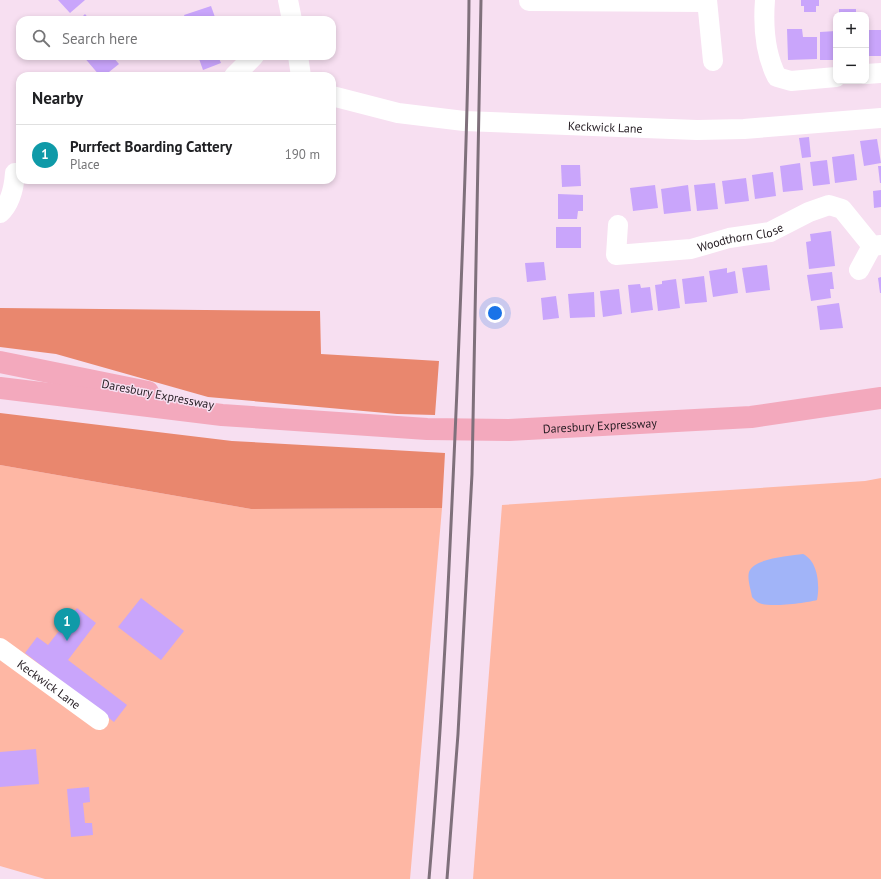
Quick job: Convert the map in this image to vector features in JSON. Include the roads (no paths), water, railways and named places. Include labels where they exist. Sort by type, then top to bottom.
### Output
[{"type":"main road","name":"Daresbury Expressway","points":[[0,362],[201,402],[317,422]]},
{"type":"main road","name":"Daresbury Expressway","points":[[0,388],[222,415],[427,429],[509,430],[751,416],[881,398]]},
{"type":"street","points":[[765,0],[763,21],[769,62],[777,77],[791,81],[833,77]]},
{"type":"street","points":[[529,1],[707,1],[713,61]]},
{"type":"street","points":[[238,72],[250,60]]},
{"type":"street","points":[[299,60],[300,72]]},
{"type":"street","name":"Keckwick Lane","points":[[336,97],[398,113],[464,120],[697,130],[744,129],[881,118]]},
{"type":"street","points":[[0,213],[7,207],[14,186],[12,172]]},
{"type":"street","name":"Woodthorn Close","points":[[618,225],[616,255],[691,249],[729,238],[770,232],[809,212],[829,205],[842,208],[877,245],[859,270]]},
{"type":"street","name":"Keckwick Lane","points":[[0,648],[99,720]]},
{"type":"water","points":[[803,554],[812,562],[817,574],[817,600],[796,604],[771,605],[759,603],[752,597],[748,578],[752,567],[773,558]]},
{"type":"railway","points":[[429,879],[442,695],[452,511],[464,194],[469,0]]},
{"type":"railway","points":[[447,879],[458,734],[472,474],[481,0]]},
{"type":"place","name":"Purrfect Boarding Cattery","points":[[67,641]]}]
